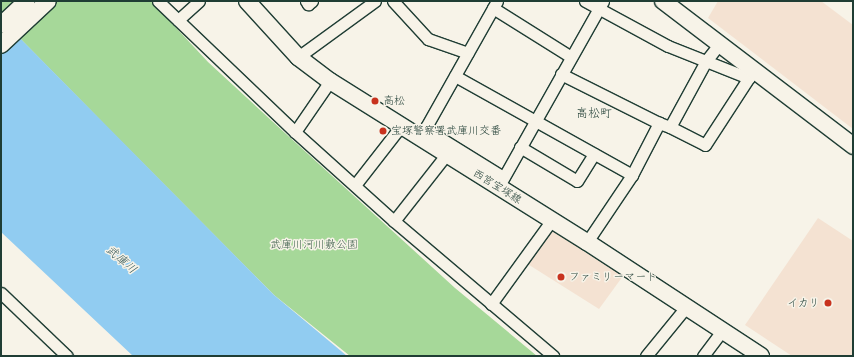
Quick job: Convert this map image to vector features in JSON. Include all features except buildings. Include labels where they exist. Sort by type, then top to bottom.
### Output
[{"type":"main road","points":[[1,26],[27,1]]},
{"type":"main road","points":[[1,44],[48,1]]},
{"type":"main road","name":"西宮宝塚線","points":[[247,1],[298,57],[330,81],[446,155],[500,182],[551,221],[587,242],[761,356]]},
{"type":"main road","points":[[663,1],[720,43],[751,73],[853,146]]},
{"type":"street","points":[[158,1],[295,132],[394,221],[553,356]]},
{"type":"street","points":[[178,20],[199,1]]},
{"type":"street","points":[[306,1],[308,4],[312,1]]},
{"type":"street","points":[[298,57],[375,1]]},
{"type":"street","points":[[393,1],[428,39],[468,53]]},
{"type":"street","points":[[561,74],[705,144],[751,73],[706,61],[668,46],[601,5],[585,1]]},
{"type":"street","points":[[571,57],[495,5],[426,127],[432,133],[500,182],[601,5]]},
{"type":"street","points":[[587,242],[706,61],[720,43]]},
{"type":"street","points":[[455,76],[534,122],[632,175]]},
{"type":"street","points":[[295,132],[330,81]]},
{"type":"street","points":[[355,185],[401,126]]},
{"type":"street","points":[[520,147],[577,181],[594,154]]},
{"type":"street","points":[[394,221],[446,155]]},
{"type":"street","points":[[491,304],[551,221]]},
{"type":"street","points":[[1,294],[67,356]]},
{"type":"street","points":[[646,356],[686,307]]},
{"type":"street","points":[[703,356],[722,331]]},
{"type":"shaded area","points":[[718,1],[821,1],[853,25],[853,129],[708,18]]},
{"type":"shaded area","points":[[818,218],[853,241],[853,356],[792,356],[745,325]]},
{"type":"shaded area","points":[[551,230],[623,276],[599,309],[526,263]]},
{"type":"green space","name":"武庫川河川敷公園","points":[[1,1],[151,1],[208,62],[285,133],[455,288],[537,356],[350,356],[274,295],[117,137],[1,19]]},
{"type":"water","name":"武庫川","points":[[1,19],[274,295],[347,356],[133,356],[1,232]]},
{"type":"place","name":"高松","points":[[375,101]]},
{"type":"place","name":"宝塚警察署武庫川交番","points":[[383,131]]},
{"type":"place","name":"ファミリーマート","points":[[561,277]]},
{"type":"place","name":"イカリ","points":[[828,303]]},
{"type":"district","name":"高松町","points":[[594,114]]}]
